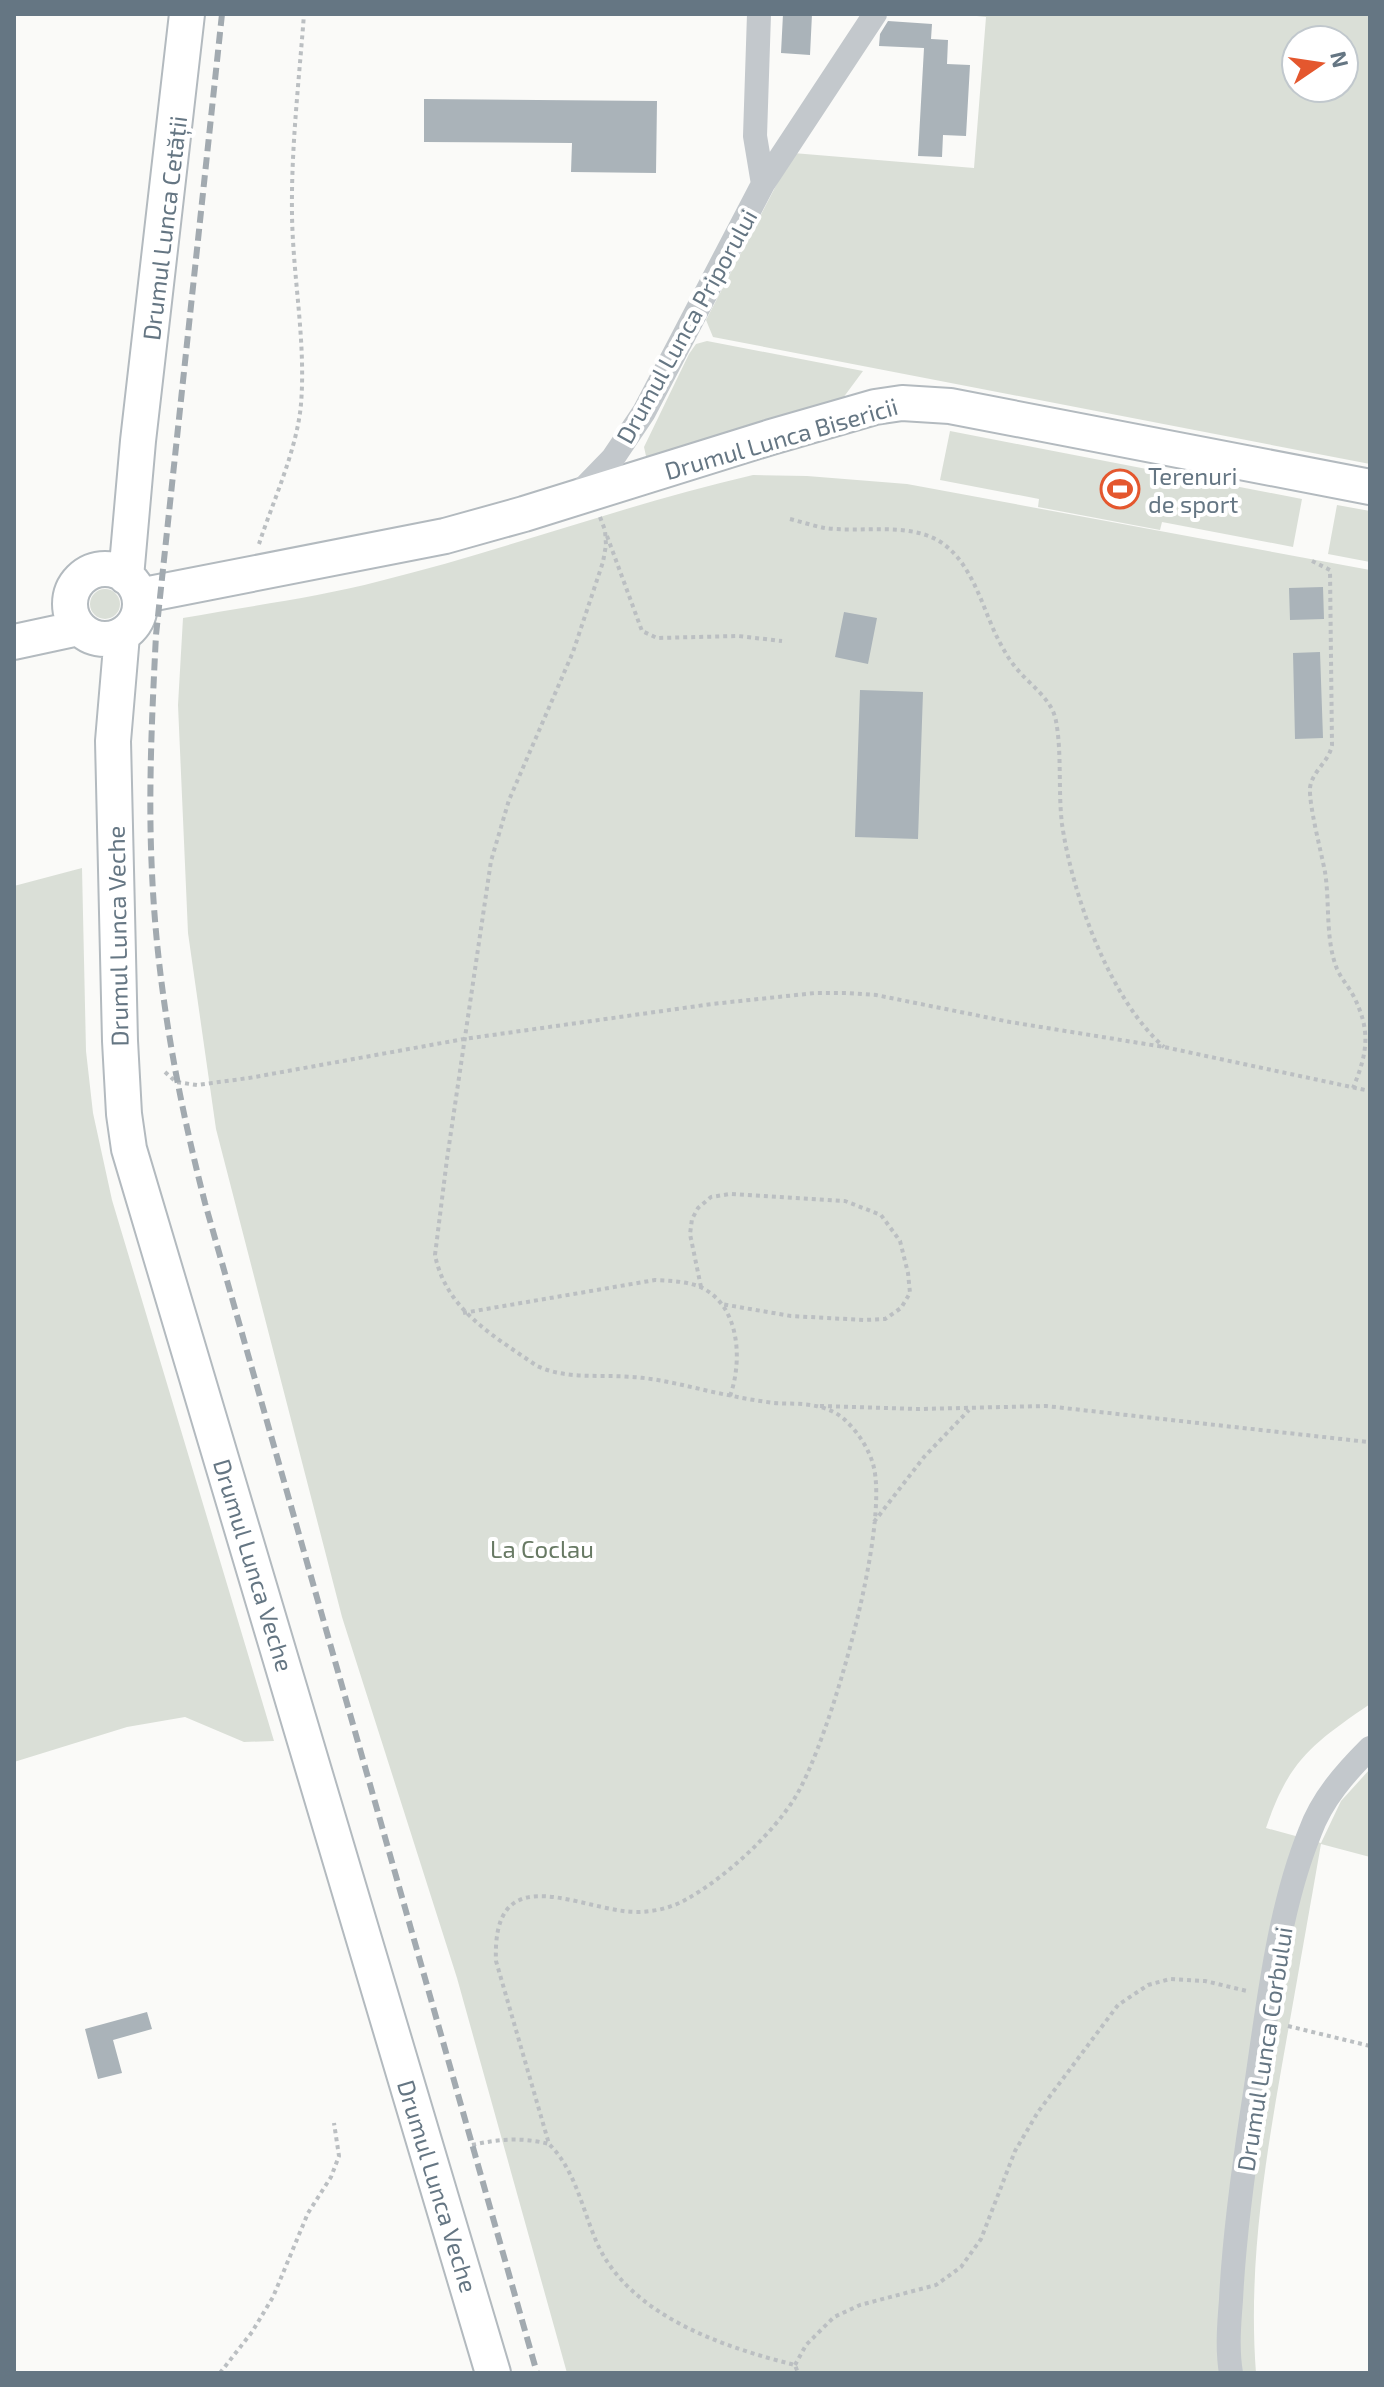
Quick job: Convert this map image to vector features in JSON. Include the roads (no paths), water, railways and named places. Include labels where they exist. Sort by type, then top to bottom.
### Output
[{"type":"street","name":"Drumul Lunca Cetății","points":[[91,625],[137,618],[140,607],[121,581],[187,14]]},
{"type":"street","points":[[759,14],[755,136],[763,184]]},
{"type":"street","name":"Drumul Lunca Priporului","points":[[121,581],[250,574],[430,539],[572,499],[613,458],[644,412],[763,184],[875,14]]},
{"type":"street","name":"Drumul Lunca Bisericii","points":[[572,499],[804,427],[875,407],[902,403],[950,406],[1370,487]]},
{"type":"street","points":[[91,625],[75,587],[81,579],[121,581]]},
{"type":"street","points":[[14,634],[91,625]]},
{"type":"street","points":[[14,642],[91,625]]},
{"type":"street","name":"Drumul Lunca Veche","points":[[91,625],[113,741],[120,1052],[129,1149],[493,2373]]},
{"type":"street","name":"Drumul Lunca Corbului","points":[[1231,2373],[1233,2252],[1287,1909],[1310,1830],[1321,1808],[1337,1784],[1370,1748]]},
{"type":"railway","points":[[222,14],[156,635],[151,843],[158,956],[177,1080],[205,1203],[537,2373]]},
{"type":"place","name":"Terenuri de sport","points":[[1120,489]]},
{"type":"park label","name":"La Coclau","points":[[542,1548]]}]
